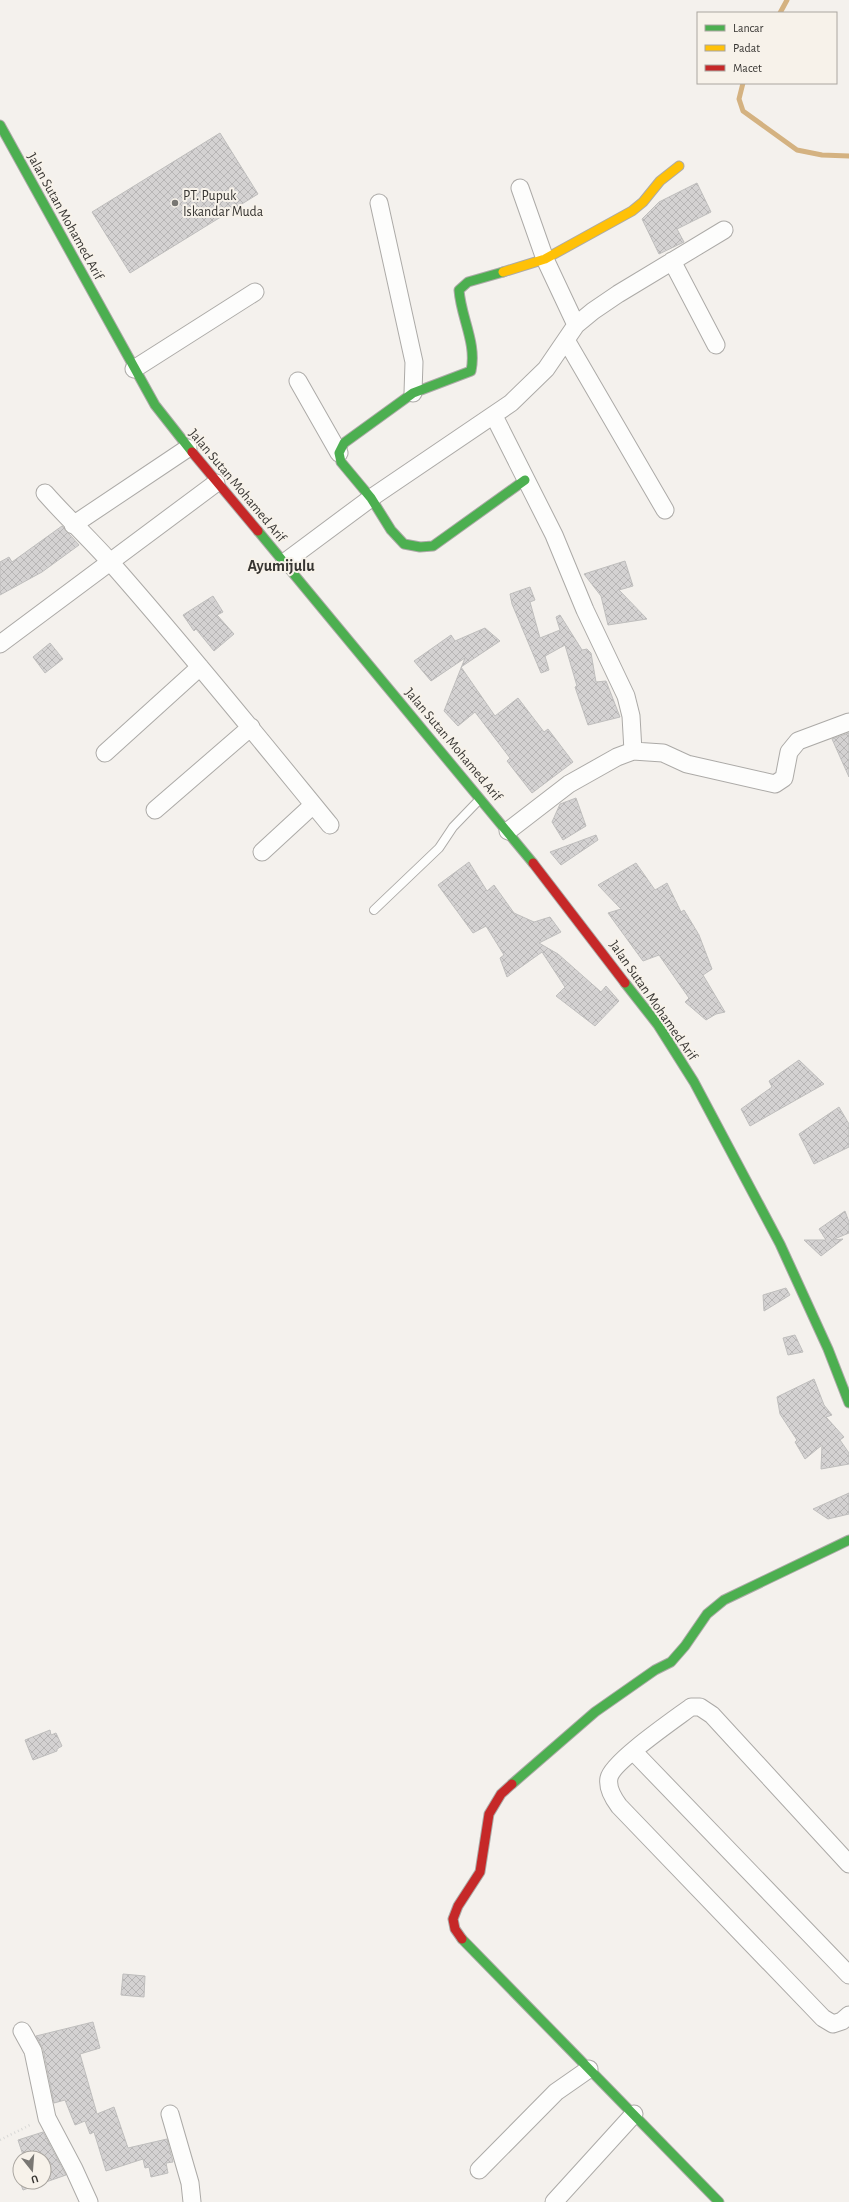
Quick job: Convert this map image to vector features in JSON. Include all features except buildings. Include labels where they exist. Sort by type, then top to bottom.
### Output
[{"type":"street","name":"Jalan Sutan Mohamed Arif","points":[[0,124],[134,369],[156,405],[216,482],[285,562],[508,831],[636,995],[694,1082],[780,1244],[828,1350],[849,1403]]},
{"type":"street","points":[[339,452],[344,443],[413,393],[470,371],[474,363],[474,354],[459,302],[459,290],[468,282],[545,259],[632,211],[643,202],[660,181],[679,166]]},
{"type":"street","points":[[520,188],[545,259],[576,326]]},
{"type":"street","points":[[379,203],[414,362],[413,393]]},
{"type":"street","points":[[285,562],[371,498],[494,416],[511,403],[546,368],[576,326],[618,294],[724,230]]},
{"type":"street","points":[[672,261],[716,345]]},
{"type":"street","points":[[134,369],[255,292]]},
{"type":"street","points":[[566,340],[665,510]]},
{"type":"street","points":[[298,381],[339,452],[341,462],[371,498],[391,530],[404,544],[420,547],[433,546],[525,480]]},
{"type":"street","points":[[494,416],[554,535],[585,610],[626,696],[632,716],[633,751]]},
{"type":"street","points":[[73,525],[188,448]]},
{"type":"street","points":[[0,644],[216,482]]},
{"type":"street","points":[[45,493],[73,525],[110,562],[251,727],[330,825]]},
{"type":"street","points":[[105,753],[200,667]]},
{"type":"street","points":[[508,831],[569,784],[617,757],[633,751],[663,753],[687,764],[775,784],[784,778],[789,752],[798,741],[849,722]]},
{"type":"street","points":[[155,810],[251,727]]},
{"type":"street","points":[[262,852],[313,804]]},
{"type":"street","points":[[712,2200],[634,2114],[455,1930],[453,1919],[458,1906],[480,1872],[488,1814],[501,1794],[553,1747],[611,1700],[671,1662],[685,1646],[707,1614],[724,1600],[849,1540]]},
{"type":"street","points":[[849,1864],[712,1715],[700,1707],[691,1707],[633,1751],[613,1769],[609,1777],[612,1796],[619,1806],[823,2018],[833,2024],[842,2021],[849,2015]]},
{"type":"street","points":[[633,1751],[849,1975]]},
{"type":"street","points":[[22,2031],[33,2051],[47,2118],[74,2169],[88,2202]]},
{"type":"street","points":[[478,2170],[556,2092],[589,2069]]},
{"type":"street","points":[[170,2114],[190,2183],[192,2202]]},
{"type":"street","points":[[554,2202],[634,2114]]},
{"type":"lane","points":[[374,910],[439,848],[453,827],[481,799]]},
{"type":"path","points":[[0,2140],[17,2130],[47,2118]]},
{"type":"waterway","points":[[781,12],[787,0]]},
{"type":"waterway","points":[[743,84],[739,99],[743,111],[797,150],[822,155],[849,156]]},
{"type":"traffic: fast","points":[[0,125],[155,405],[192,452]]},
{"type":"traffic: fast","points":[[503,272],[468,282],[459,290],[472,350],[471,371],[413,393],[344,443],[339,453],[341,462],[371,498],[391,530],[404,544],[420,547],[433,546],[525,480]]},
{"type":"traffic: fast","points":[[258,531],[533,863]]},
{"type":"traffic: fast","points":[[625,983],[658,1025],[694,1082],[780,1244],[828,1349],[849,1403]]},
{"type":"traffic: fast","points":[[512,1784],[595,1712],[655,1670],[671,1662],[685,1646],[707,1614],[724,1600],[849,1540]]},
{"type":"traffic: fast","points":[[462,1939],[719,2202]]},
{"type":"traffic: slow","points":[[503,272],[545,259],[632,211],[643,202],[660,181],[679,166]]},
{"type":"traffic: jam","points":[[192,452],[258,531]]},
{"type":"traffic: jam","points":[[533,863],[625,983]]},
{"type":"traffic: jam","points":[[462,1939],[455,1929],[453,1919],[458,1906],[480,1872],[489,1814],[501,1794],[512,1784]]},
{"type":"place","name":"PT. Pupuk Iskandar Muda","points":[[175,203]]},
{"type":"district","name":"Ayumijulu","points":[[281,565]]}]
